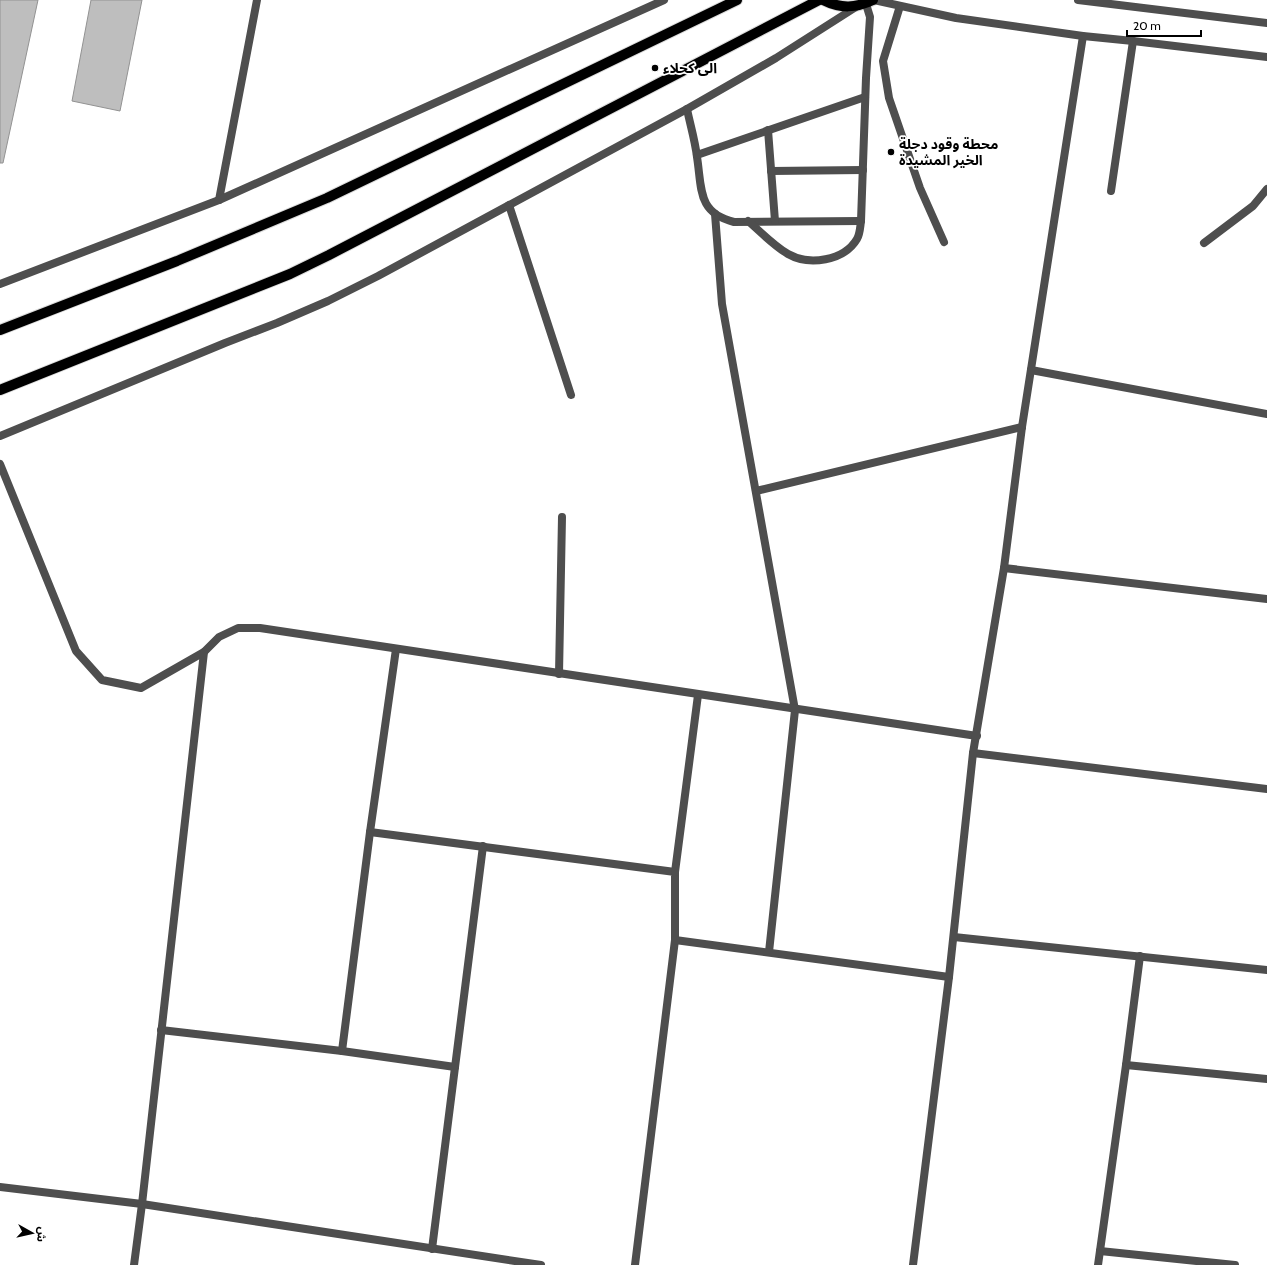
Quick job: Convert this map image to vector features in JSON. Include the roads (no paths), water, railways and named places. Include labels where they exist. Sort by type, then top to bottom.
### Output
[{"type":"main road","points":[[0,330],[177,261],[327,198],[737,0]]},
{"type":"main road","points":[[0,390],[290,274],[819,0]]},
{"type":"main road","points":[[823,0],[832,5],[844,7],[867,3]]},
{"type":"street","points":[[219,200],[257,0]]},
{"type":"street","points":[[0,284],[219,200],[664,0]]},
{"type":"street","points":[[1078,0],[1267,24]]},
{"type":"street","points":[[748,221],[788,254],[809,260],[830,258],[850,248],[857,239],[861,221],[865,97],[870,17],[867,3]]},
{"type":"street","points":[[0,436],[225,342],[277,323],[328,301],[378,276],[687,108],[776,58],[867,3],[900,6],[956,18],[1083,36],[1267,57]]},
{"type":"street","points":[[900,6],[883,61],[889,98],[920,188],[944,242]]},
{"type":"street","points":[[913,1265],[954,937],[973,753],[1004,568],[1022,427],[1083,36]]},
{"type":"street","points":[[1111,191],[1133,41]]},
{"type":"street","points":[[697,155],[865,97]]},
{"type":"street","points":[[687,108],[697,155],[702,194],[714,214],[734,222],[861,221]]},
{"type":"street","points":[[768,130],[775,221]]},
{"type":"street","points":[[771,171],[863,170]]},
{"type":"street","points":[[1204,242],[1253,206],[1267,189]]},
{"type":"street","points":[[509,205],[571,395]]},
{"type":"street","points":[[714,214],[722,304],[796,710],[769,952]]},
{"type":"street","points":[[1031,370],[1267,414]]},
{"type":"street","points":[[756,491],[1022,427]]},
{"type":"street","points":[[0,464],[76,651],[102,680],[141,688],[204,652],[219,637],[238,628],[260,628],[796,710],[977,736]]},
{"type":"street","points":[[559,674],[562,517]]},
{"type":"street","points":[[1004,568],[1267,599]]},
{"type":"street","points":[[342,1051],[370,832],[396,649]]},
{"type":"street","points":[[134,1265],[204,652]]},
{"type":"street","points":[[635,1265],[675,940],[675,872],[698,695]]},
{"type":"street","points":[[973,753],[1267,789]]},
{"type":"street","points":[[370,832],[675,872]]},
{"type":"street","points":[[432,1249],[483,846]]},
{"type":"street","points":[[954,937],[1267,970]]},
{"type":"street","points":[[675,940],[949,978]]},
{"type":"street","points":[[1098,1265],[1140,956]]},
{"type":"street","points":[[161,1030],[342,1051],[455,1067]]},
{"type":"street","points":[[1126,1065],[1267,1079]]},
{"type":"street","points":[[0,1187],[142,1204],[541,1265]]},
{"type":"street","points":[[1100,1251],[1235,1265]]},
{"type":"place","name":"الى كحلاء","points":[[655,68]]},
{"type":"place","name":"محطة وقود دجلة الخير المشيدة","points":[[891,152]]}]
